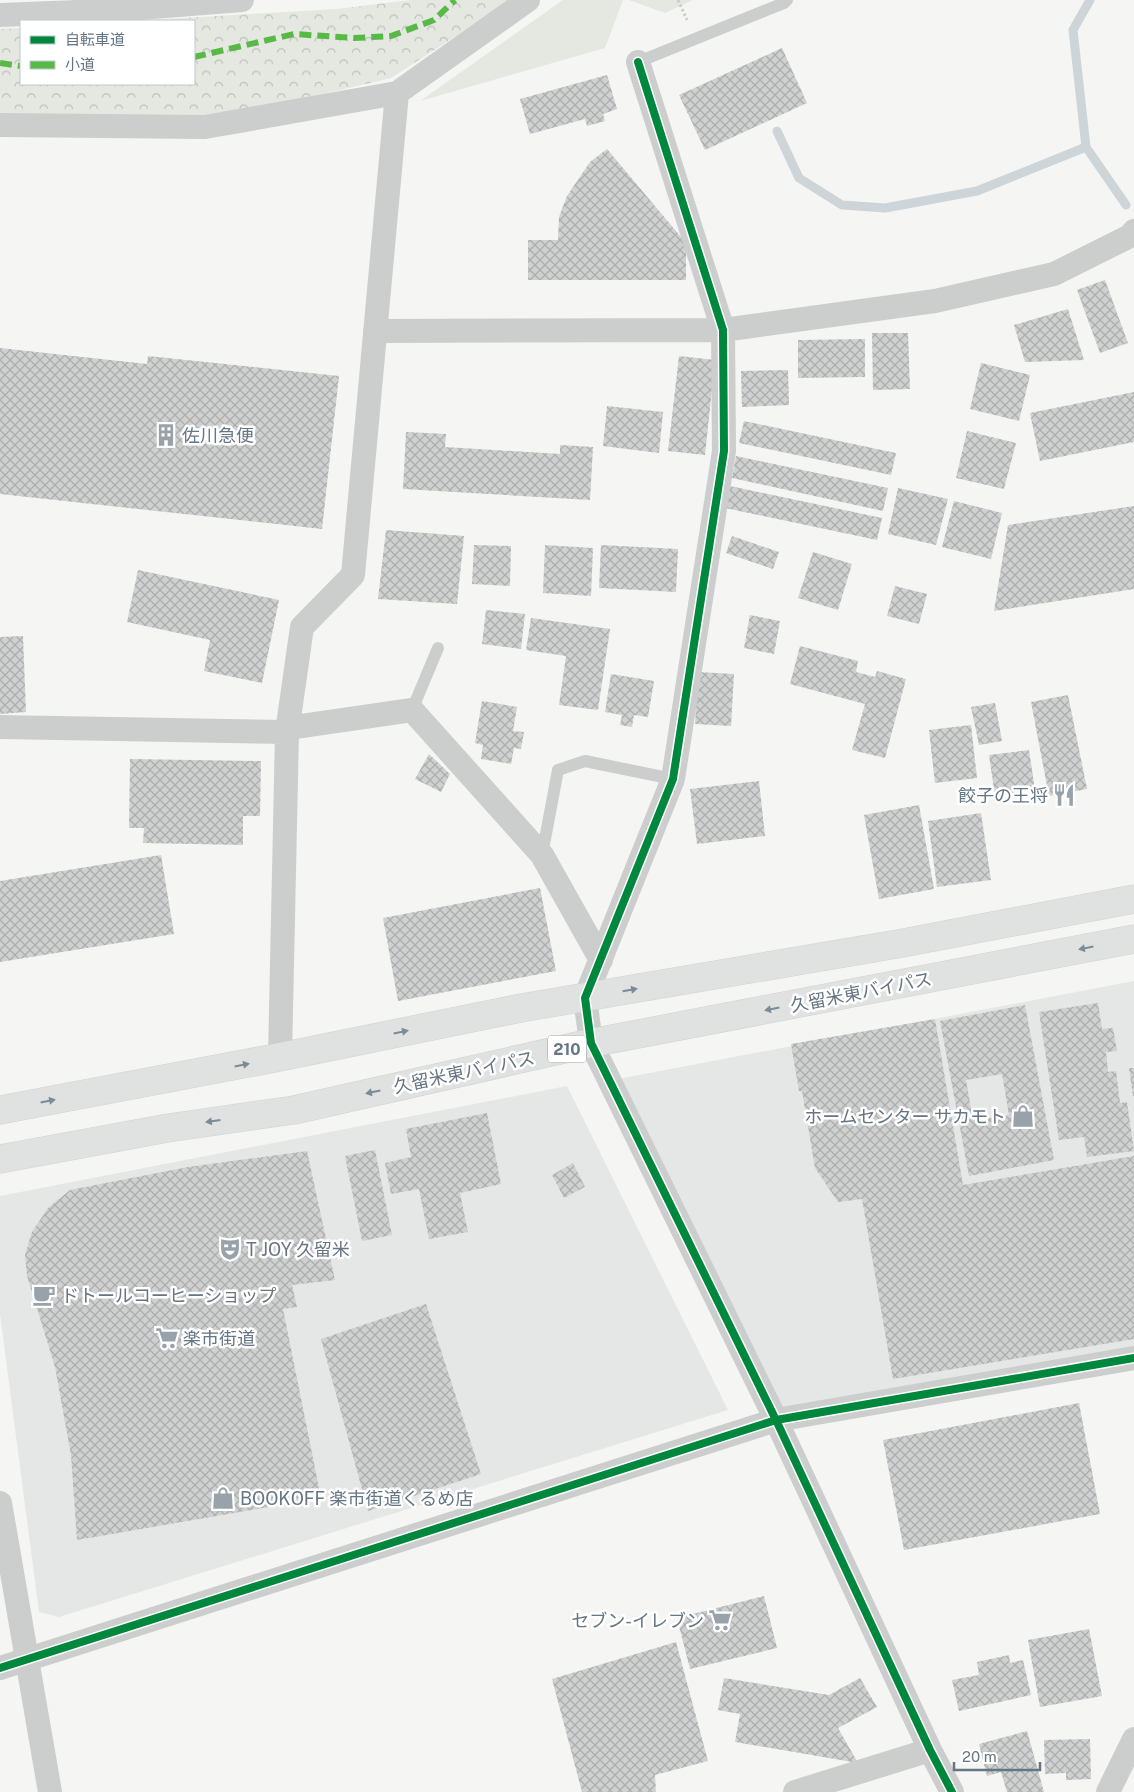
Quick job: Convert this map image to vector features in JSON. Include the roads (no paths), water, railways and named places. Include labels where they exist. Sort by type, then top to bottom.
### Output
[{"type":"highway","points":[[0,1110],[280,1057],[521,1008],[903,943],[1134,899]]},
{"type":"highway","name":"久留米東バイパス","points":[[0,1159],[168,1128],[294,1110],[591,1044],[1134,939]]},
{"type":"street","points":[[0,15],[102,12],[242,0]]},
{"type":"street","points":[[0,125],[205,127],[397,93],[528,0]]},
{"type":"street","points":[[638,62],[723,330],[724,451],[673,780],[585,998],[591,1044],[776,1420],[930,1750],[952,1792]]},
{"type":"street","points":[[280,1057],[288,730],[302,627],[353,576],[397,93]]},
{"type":"street","points":[[374,331],[723,330],[935,301],[1054,274],[1132,233]]},
{"type":"street","points":[[0,727],[288,730],[412,710],[542,855],[601,960]]},
{"type":"street","points":[[0,1668],[776,1420],[1134,1358]]},
{"type":"street","points":[[0,1503],[50,1792]]},
{"type":"street","points":[[1108,1792],[1134,1739]]},
{"type":"street","points":[[795,1792],[930,1750]]},
{"type":"lane","points":[[638,62],[784,3],[787,0]]},
{"type":"lane","points":[[412,710],[438,648]]},
{"type":"lane","points":[[542,855],[558,770],[585,761],[673,780]]},
{"type":"waterway","points":[[1090,0],[1073,30],[1086,147],[1126,205]]},
{"type":"waterway","points":[[777,131],[799,178],[842,205],[885,208],[977,191],[1086,147]]},
{"type":"place","name":"佐川急便","points":[[166,435]]},
{"type":"place","name":"餃子の王将","points":[[1064,795]]},
{"type":"place","name":"ホームセンター サカモト","points":[[1023,1116]]},
{"type":"place","name":"T JOY 久留米","points":[[230,1249]]},
{"type":"place","name":"ドトールコーヒーショップ","points":[[44,1295]]},
{"type":"place","name":"楽市街道","points":[[167,1338]]},
{"type":"place","name":"BOOKOFF 楽市街道くるめ店","points":[[223,1498]]},
{"type":"place","name":"セブン-イレブン","points":[[720,1620]]}]
